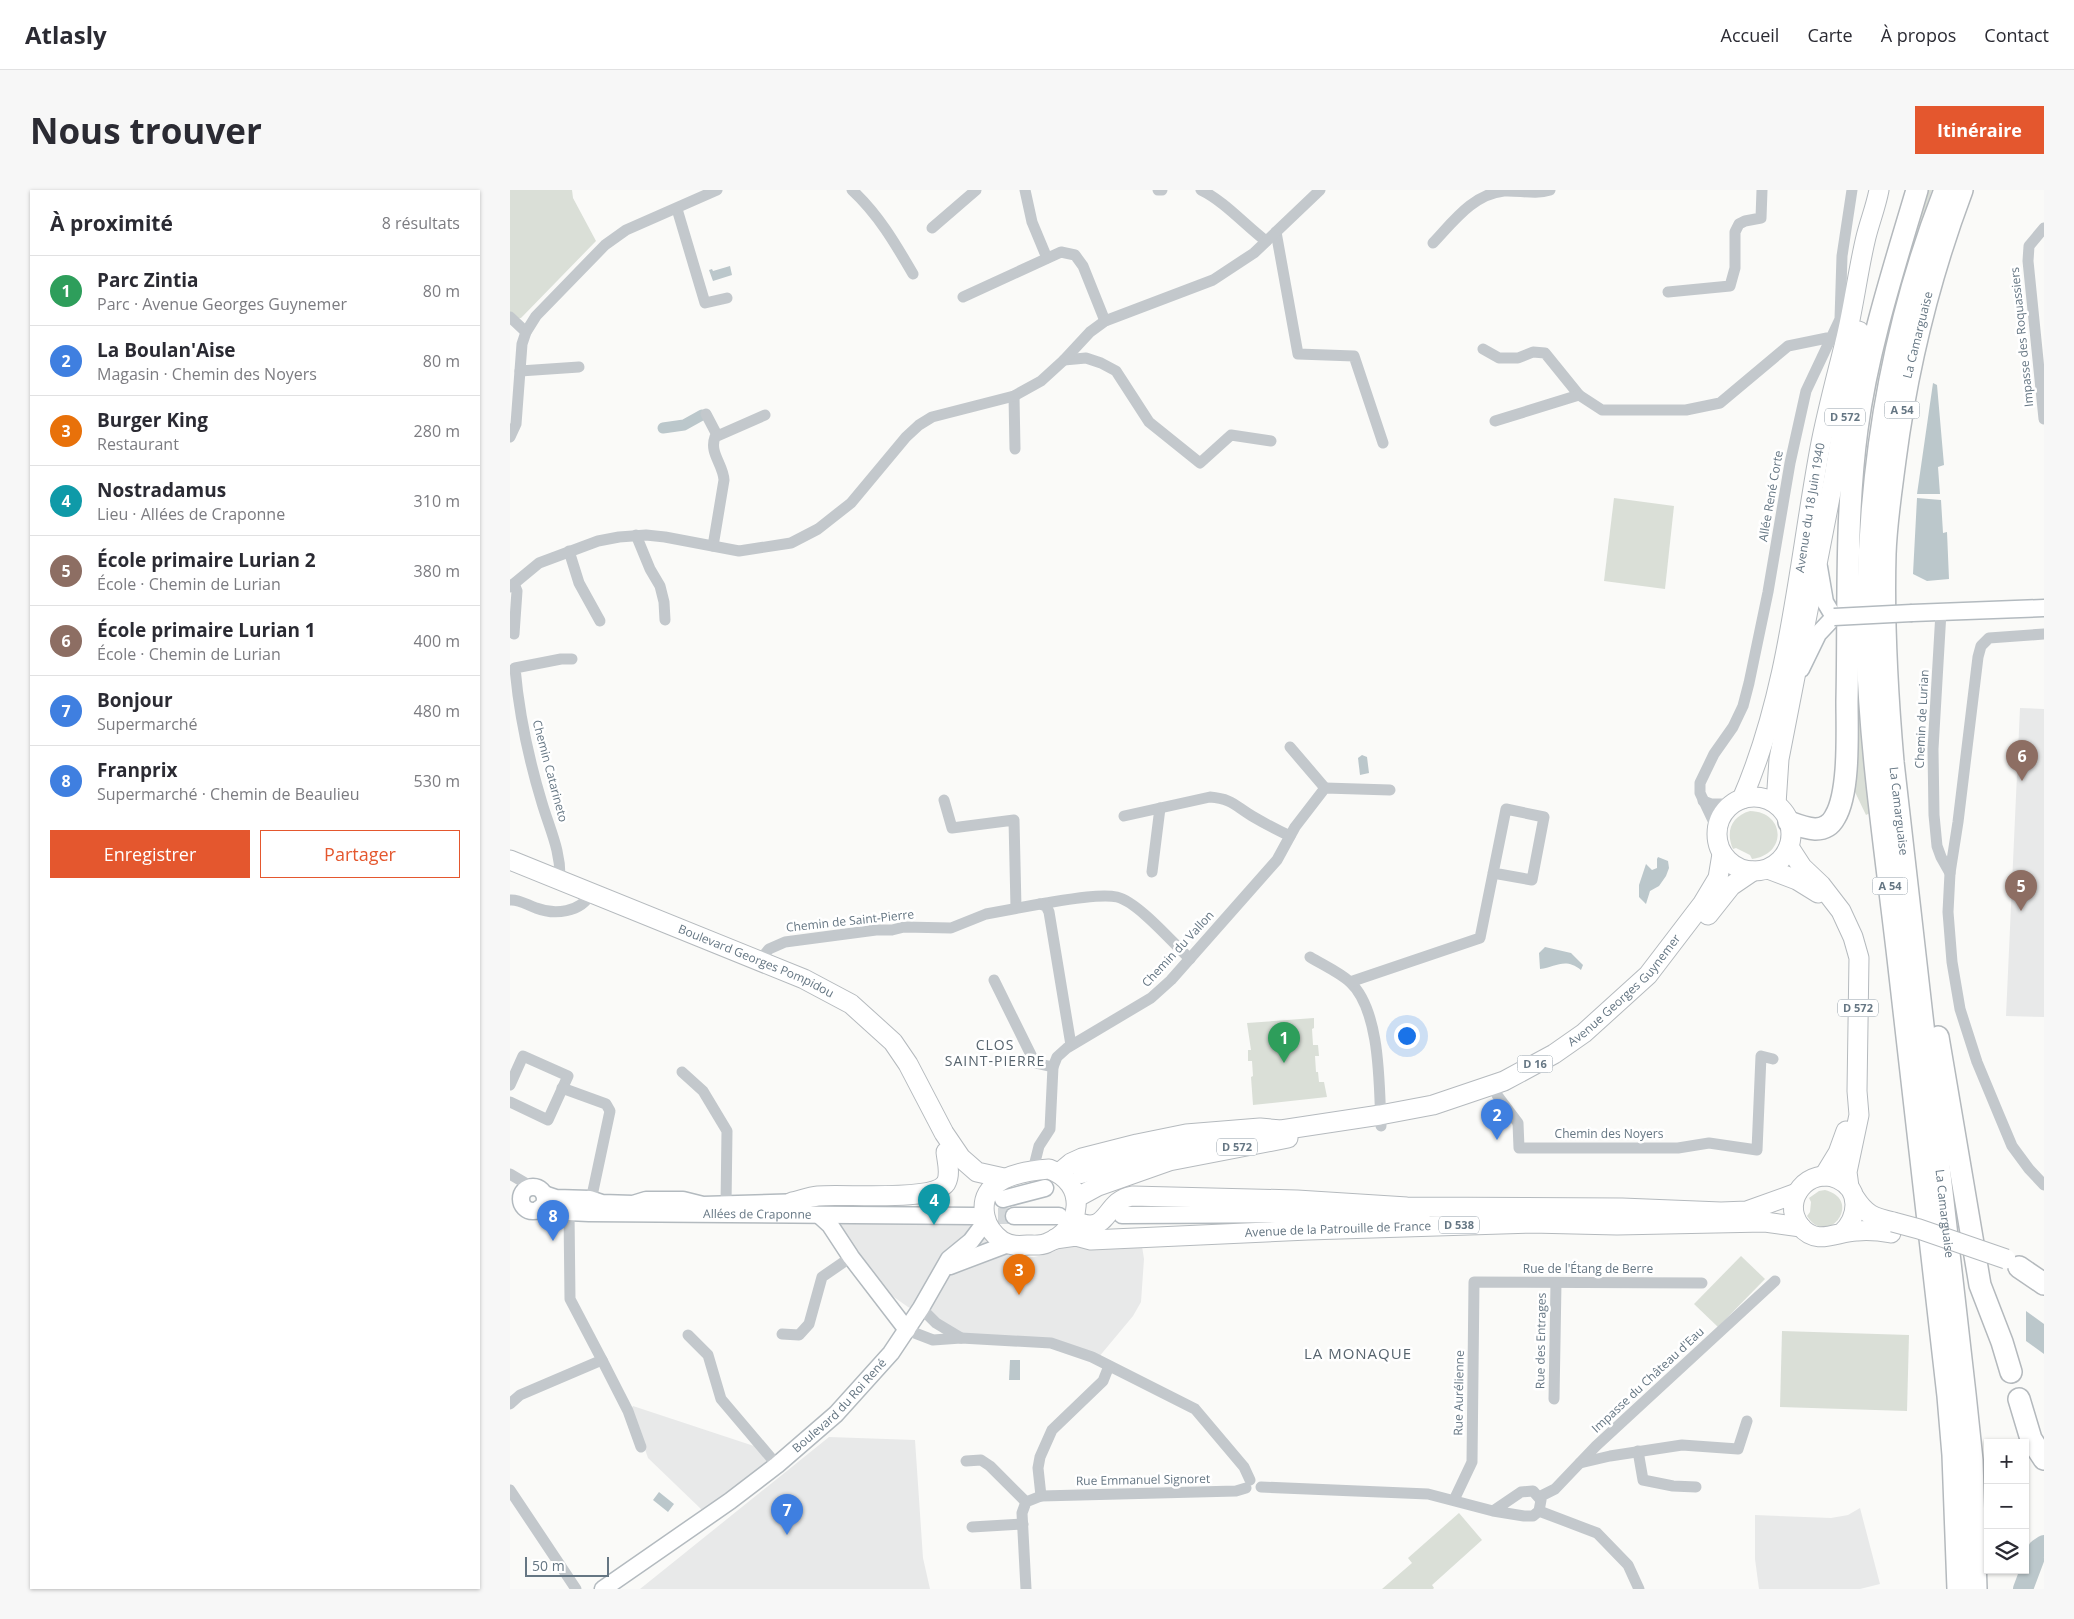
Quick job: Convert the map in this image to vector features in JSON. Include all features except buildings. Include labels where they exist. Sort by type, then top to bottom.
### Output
[{"type":"highway","points":[[1789,822],[1821,830],[1829,825],[1835,817],[1842,800],[1847,713],[1849,516],[1857,428],[1872,345],[1917,190]]},
{"type":"highway","name":"La Camarguaise","points":[[1945,190],[1917,270],[1899,337],[1887,399],[1874,480],[1869,555],[1867,646],[1877,777],[1948,1396],[1953,1455],[1958,1589]]},
{"type":"highway","name":"La Camarguaise","points":[[1962,190],[1932,279],[1915,340],[1903,399],[1885,553],[1885,637],[1887,696],[1893,762],[1971,1450],[1976,1589]]},
{"type":"highway","points":[[1885,637],[1894,680],[1924,954],[1980,1285],[2002,1342],[2011,1372]]},
{"type":"highway","points":[[2012,1263],[2044,1284]]},
{"type":"highway","points":[[2019,1399],[2031,1439],[2044,1459]]},
{"type":"main road","name":"Avenue du 18 Juin 1940","points":[[1737,802],[1752,776],[1800,616],[1818,564],[1851,380],[1879,190]]},
{"type":"main road","name":"Avenue du 18 Juin 1940","points":[[1776,804],[1779,759],[1796,681],[1800,616],[1820,450],[1846,337],[1866,236],[1874,216]]},
{"type":"main road","points":[[1818,564],[1825,602],[1834,617]]},
{"type":"main road","points":[[1800,616],[1834,617],[2044,608]]},
{"type":"main road","points":[[1796,681],[1818,634],[1834,617]]},
{"type":"main road","points":[[1754,797],[1765,799],[1776,804],[1789,822],[1791,838],[1789,846],[1780,860],[1760,870],[1741,869],[1730,863],[1722,854],[1718,842],[1717,828],[1725,811],[1737,802],[1754,797]]},
{"type":"main road","name":"D 572","points":[[1789,846],[1802,867],[1821,885],[1841,911],[1853,937],[1859,958],[1857,1091],[1859,1115],[1847,1172],[1852,1193]]},
{"type":"main road","name":"Avenue Georges Guynemer","points":[[1081,1175],[1181,1148],[1281,1130],[1381,1121],[1504,1081],[1554,1054],[1584,1033],[1648,975],[1703,903],[1718,878],[1722,854]]},
{"type":"main road","name":"Boulevard Georges Pompidou","points":[[510,860],[759,961],[827,990],[851,1004],[876,1024],[893,1042],[908,1064],[944,1133],[961,1158],[977,1172],[1004,1178]]},
{"type":"main road","name":"D 572","points":[[1760,870],[1798,880],[1832,900]]},
{"type":"main road","name":"Avenue Georges Guynemer","points":[[1076,1198],[1098,1186],[1169,1161],[1381,1121],[1497,1095],[1529,1079],[1582,1047],[1648,989],[1731,886],[1760,870]]},
{"type":"main road","name":"D 572","points":[[1824,1176],[1838,1153],[1845,1135],[1857,1091]]},
{"type":"main road","name":"Avenue Georges Guynemer","points":[[1059,1173],[1071,1163],[1082,1158],[1186,1134],[1260,1128],[1281,1130]]},
{"type":"main road","name":"Boulevard Georges Pompidou","points":[[792,1202],[819,1196],[899,1196],[936,1190],[946,1183],[947,1178],[944,1133]]},
{"type":"main road","points":[[946,1152],[992,1232],[1008,1244],[1016,1246],[1045,1244],[1055,1239],[1066,1218],[1076,1209],[1076,1198],[1067,1179],[1059,1173],[1049,1169],[1034,1170],[1004,1178],[994,1185],[980,1211]]},
{"type":"main road","points":[[1892,1227],[1856,1230],[1834,1236],[1816,1237],[1801,1227],[1794,1210],[1797,1193],[1808,1180],[1824,1176],[1833,1177],[1852,1193],[1863,1211],[1892,1227],[1953,1241],[2012,1263],[2044,1280]]},
{"type":"main road","points":[[1003,1199],[1045,1188]]},
{"type":"main road","name":"D 538","points":[[1066,1218],[1085,1226],[1093,1226],[1111,1211],[1117,1202],[1132,1196],[1298,1200],[1407,1207],[1620,1216],[1747,1211],[1797,1193]]},
{"type":"main road","points":[[1842,1233],[1854,1218],[1856,1208],[1852,1193]]},
{"type":"main road","name":"Allées de Craponne","points":[[526,1199],[556,1198],[590,1206],[819,1215],[980,1211]]},
{"type":"main road","name":"Allées de Craponne","points":[[526,1199],[547,1211],[569,1212],[602,1203],[633,1204],[646,1200],[683,1200],[703,1205],[792,1202],[925,1206],[980,1211]]},
{"type":"main road","points":[[792,1202],[860,1214]]},
{"type":"main road","points":[[1318,1214],[1407,1207]]},
{"type":"main road","name":"Boulevard du Roi René","points":[[604,1589],[778,1465],[836,1414],[891,1353],[922,1308],[949,1259],[971,1241],[980,1211]]},
{"type":"main road","points":[[1122,1215],[1318,1214],[1531,1223]]},
{"type":"main road","points":[[819,1215],[830,1225],[851,1257],[907,1330]]},
{"type":"main road","points":[[1014,1216],[1066,1218]]},
{"type":"main road","name":"Avenue de la Patrouille de France","points":[[1055,1239],[1076,1236],[1091,1240],[1531,1223],[1620,1216],[1765,1222],[1801,1227]]},
{"type":"main road","points":[[945,1268],[1008,1244]]},
{"type":"main road","name":"Boulevard du Roi René","points":[[623,1589],[662,1560],[706,1518]]},
{"type":"street","points":[[510,437],[516,424],[522,344],[526,332],[536,316],[605,245],[626,230],[717,190]]},
{"type":"street","points":[[852,190],[870,206],[890,234],[914,274]]},
{"type":"street","points":[[932,228],[976,190]]},
{"type":"street","points":[[1025,190],[1032,222],[1048,258]]},
{"type":"street","points":[[1202,190],[1218,198],[1231,212],[1266,241]]},
{"type":"street","points":[[514,634],[517,591],[512,586],[539,562],[569,551],[598,541],[636,536],[666,537],[739,551],[791,543],[818,529],[851,503],[918,425],[932,417],[1014,396],[1041,381],[1090,332],[1104,321],[1213,280],[1254,253],[1320,190]]},
{"type":"street","points":[[1433,243],[1477,199],[1503,191],[1542,192],[1550,190]]},
{"type":"street","points":[[1668,292],[1730,286],[1735,268],[1735,232],[1739,224],[1761,218],[1762,190]]},
{"type":"street","name":"Allée René Corte","points":[[1703,801],[1700,793],[1700,783],[1714,754],[1733,727],[1743,706],[1768,592],[1790,463],[1806,391],[1840,319],[1842,256],[1848,192]]},
{"type":"street","points":[[677,208],[705,303],[727,298]]},
{"type":"street","name":"Impasse des Roquassiers","points":[[2044,228],[2029,246],[2028,261],[2044,419]]},
{"type":"street","points":[[1276,232],[1298,354],[1354,356],[1383,443]]},
{"type":"street","points":[[963,297],[1061,252],[1075,255],[1083,266],[1104,321]]},
{"type":"street","points":[[510,317],[526,332]]},
{"type":"street","points":[[1483,349],[1499,358],[1518,358],[1534,352],[1545,353],[1578,395],[1602,410],[1686,410],[1720,403],[1788,346],[1827,338],[1829,340]]},
{"type":"street","points":[[1064,360],[1086,358],[1116,371],[1149,422],[1200,463],[1231,435],[1271,441]]},
{"type":"street","points":[[520,371],[579,367]]},
{"type":"street","points":[[1495,421],[1578,395]]},
{"type":"street","points":[[1014,396],[1015,450]]},
{"type":"street","points":[[706,414],[717,435]]},
{"type":"street","points":[[713,546],[724,480],[723,473],[712,448],[715,437],[765,415]]},
{"type":"street","points":[[636,536],[650,569],[660,586],[664,602],[665,620]]},
{"type":"street","points":[[569,551],[579,583],[600,621]]},
{"type":"street","name":"Chemin de Lurian","points":[[1941,612],[1933,749],[1935,828],[1937,846],[1950,872]]},
{"type":"street","points":[[2044,634],[1989,638],[1981,646],[1976,669],[1958,822],[1950,872],[1948,912],[1952,962],[1960,1009],[1977,1062],[2012,1146],[2044,1185]]},
{"type":"street","name":"Chemin Catarineto","points":[[560,880],[559,854],[542,802],[524,728],[515,668],[561,659],[572,659]]},
{"type":"street","points":[[1290,747],[1325,788],[1390,790]]},
{"type":"street","name":"Chemin du Vallon","points":[[1053,1067],[1057,1057],[1071,1045],[1151,998],[1171,980],[1276,860],[1295,827],[1325,788]]},
{"type":"street","points":[[1124,816],[1210,797],[1221,798],[1234,802],[1249,814],[1290,836]]},
{"type":"street","points":[[944,800],[952,828],[1014,820],[1016,908]]},
{"type":"street","points":[[1703,801],[1711,804],[1737,802]]},
{"type":"street","points":[[1703,801],[1717,828]]},
{"type":"street","points":[[1152,872],[1160,808]]},
{"type":"street","points":[[1350,982],[1480,938],[1493,873],[1506,809],[1544,817],[1532,880],[1493,873]]},
{"type":"street","points":[[510,900],[549,912],[560,912],[577,908],[591,893]]},
{"type":"street","name":"Chemin de Saint-Pierre","points":[[759,961],[768,948],[785,942],[876,930],[892,930],[904,926],[951,928],[986,914],[1016,908],[1093,898],[1117,897],[1137,908],[1190,959]]},
{"type":"street","points":[[1040,904],[1046,906],[1049,912],[1071,1045]]},
{"type":"street","points":[[1310,957],[1350,982],[1368,1010],[1376,1052],[1381,1121]]},
{"type":"street","points":[[994,980],[1035,1063],[1053,1067],[1050,1129],[1038,1146],[1034,1170]]},
{"type":"street","points":[[510,1085],[523,1056],[568,1076],[548,1120],[510,1102]]},
{"type":"street","name":"Chemin des Noyers","points":[[1497,1095],[1518,1123],[1519,1148],[1678,1148],[1709,1143],[1757,1150],[1761,1056],[1774,1059]]},
{"type":"street","points":[[682,1072],[703,1090],[727,1131],[726,1205]]},
{"type":"street","points":[[562,1088],[606,1104],[610,1111],[590,1206]]},
{"type":"street","points":[[510,1174],[526,1199]]},
{"type":"street","points":[[569,1212],[570,1299],[628,1411],[641,1447]]},
{"type":"street","points":[[782,1334],[798,1335],[809,1324],[822,1277],[851,1257]]},
{"type":"street","name":"Impasse du Château d'Eau","points":[[1539,1497],[1555,1489],[1580,1463],[1775,1281]]},
{"type":"street","name":"Rue de l'Étang de Berre","points":[[1474,1282],[1702,1284]]},
{"type":"street","name":"Rue Aurélienne","points":[[1454,1500],[1472,1462],[1474,1282]]},
{"type":"street","name":"Rue des Entrages","points":[[1554,1399],[1556,1283]]},
{"type":"street","points":[[922,1308],[936,1322],[961,1338]]},
{"type":"street","points":[[907,1330],[933,1340],[961,1338],[1051,1343],[1092,1357],[1195,1409],[1244,1467],[1248,1484],[1256,1479],[1261,1487],[1428,1494],[1493,1511],[1528,1517],[1539,1511],[1541,1504],[1539,1497],[1529,1490],[1493,1511]]},
{"type":"street","points":[[688,1335],[708,1354],[721,1399],[778,1465]]},
{"type":"street","points":[[510,1404],[520,1395],[602,1360]]},
{"type":"street","points":[[1041,1496],[1038,1468],[1040,1457],[1052,1430],[1103,1382],[1109,1366]]},
{"type":"street","points":[[1580,1463],[1610,1456],[1682,1445],[1738,1449],[1747,1421]]},
{"type":"street","points":[[1638,1452],[1643,1480],[1673,1486],[1696,1487]]},
{"type":"street","points":[[966,1461],[981,1460],[986,1463],[1026,1502],[1022,1513],[1026,1589]]},
{"type":"street","name":"Rue Emmanuel Signoret","points":[[1026,1502],[1041,1496],[1236,1491],[1248,1484]]},
{"type":"street","points":[[510,1490],[576,1589]]},
{"type":"street","points":[[1518,1495],[1515,1503],[1517,1512],[1521,1515]]},
{"type":"street","points":[[1539,1511],[1596,1533],[1628,1565],[1639,1589]]},
{"type":"street","points":[[972,1527],[1023,1524]]},
{"type":"shaded area","points":[[510,190],[572,190],[573,198],[596,241],[521,318],[510,320]]},
{"type":"shaded area","points":[[1924,190],[1932,190],[1912,251],[1886,344],[1872,407],[1861,500],[1866,400]]},
{"type":"shaded area","points":[[730,266],[732,275],[713,281],[709,270],[712,269],[713,271]]},
{"type":"shaded area","points":[[1933,383],[1937,385],[1944,465],[1938,467],[1940,494],[1917,494]]},
{"type":"shaded area","points":[[1614,498],[1674,506],[1665,589],[1604,581]]},
{"type":"shaded area","points":[[1917,498],[1941,500],[1943,533],[1947,532],[1949,579],[1927,581],[1913,574]]},
{"type":"shaded area","points":[[1857,629],[1870,813],[1866,815],[1855,792],[1850,774]]},
{"type":"shaded area","points":[[2020,708],[2044,709],[2044,1017],[2006,1016]]},
{"type":"shaded area","points":[[1362,755],[1367,757],[1369,773],[1360,775],[1358,758]]},
{"type":"shaded area","points":[[1750,811],[1762,813],[1770,818],[1776,826],[1778,834],[1772,850],[1763,856],[1752,859],[1750,855],[1736,848],[1733,849],[1730,836],[1730,830],[1735,820]]},
{"type":"shaded area","points":[[1658,857],[1668,861],[1669,868],[1659,886],[1650,891],[1646,904],[1639,897],[1639,885],[1646,864],[1652,870],[1657,868]]},
{"type":"shaded area","points":[[1545,947],[1571,953],[1583,965],[1581,970],[1565,963],[1540,969],[1539,953]]},
{"type":"shaded area","points":[[1314,1018],[1314,1028],[1312,1029],[1313,1045],[1318,1045],[1319,1056],[1315,1056],[1316,1072],[1318,1072],[1319,1082],[1324,1082],[1327,1097],[1253,1105],[1252,1061],[1248,1061],[1248,1050],[1251,1050],[1247,1023]]},
{"type":"shaded area","points":[[1825,1190],[1836,1195],[1842,1203],[1842,1211],[1839,1219],[1832,1225],[1824,1227],[1815,1225],[1807,1216],[1810,1212],[1811,1202],[1809,1198],[1819,1191]]},
{"type":"shaded area","points":[[825,1217],[983,1219],[1009,1252],[1021,1257],[1048,1254],[1068,1245],[1141,1240],[1144,1259],[1141,1302],[1133,1316],[1098,1358],[1091,1354],[964,1335],[908,1307],[884,1290]]},
{"type":"shaded area","points":[[1741,1256],[1765,1279],[1718,1327],[1694,1304]]},
{"type":"shaded area","points":[[2026,1311],[2044,1324],[2044,1354],[2026,1341]]},
{"type":"shaded area","points":[[1782,1331],[1909,1335],[1907,1411],[1780,1407]]},
{"type":"shaded area","points":[[1010,1360],[1020,1360],[1020,1380],[1009,1380]]},
{"type":"shaded area","points":[[633,1406],[763,1449],[773,1462],[702,1510],[648,1458],[631,1409]]},
{"type":"shaded area","points":[[829,1437],[915,1440],[923,1558],[930,1589],[640,1589]]},
{"type":"shaded area","points":[[659,1492],[674,1504],[668,1512],[653,1500]]},
{"type":"shaded area","points":[[1860,1508],[1880,1584],[1860,1589],[1759,1589],[1755,1559],[1755,1515],[1831,1518],[1848,1515]]},
{"type":"shaded area","points":[[1459,1513],[1482,1540],[1432,1585],[1433,1589],[1382,1589],[1412,1563],[1408,1558]]},
{"type":"waterway","points":[[663,428],[684,425],[702,415]]},
{"type":"waterway","points":[[2023,1589],[2038,1549],[2044,1545]]},
{"type":"tunnel","points":[[974,1216],[1014,1216]]},
{"type":"place","name":"École primaire Lurian 1","points":[[2022,781]]},
{"type":"place","name":"École primaire Lurian 2","points":[[2021,911]]},
{"type":"place","name":"Parc Zintia","points":[[1284,1063]]},
{"type":"place","name":"La Boulan'Aise","points":[[1497,1140]]},
{"type":"place","name":"Nostradamus","points":[[934,1225]]},
{"type":"place","name":"Franprix","points":[[553,1241]]},
{"type":"place","name":"Burger King","points":[[1019,1295]]},
{"type":"place","name":"Bonjour","points":[[787,1535]]},
{"type":"district","name":"CLOS SAINT-PIERRE","points":[[995,1054]]},
{"type":"district","name":"LA MONAQUE","points":[[1358,1354]]}]
